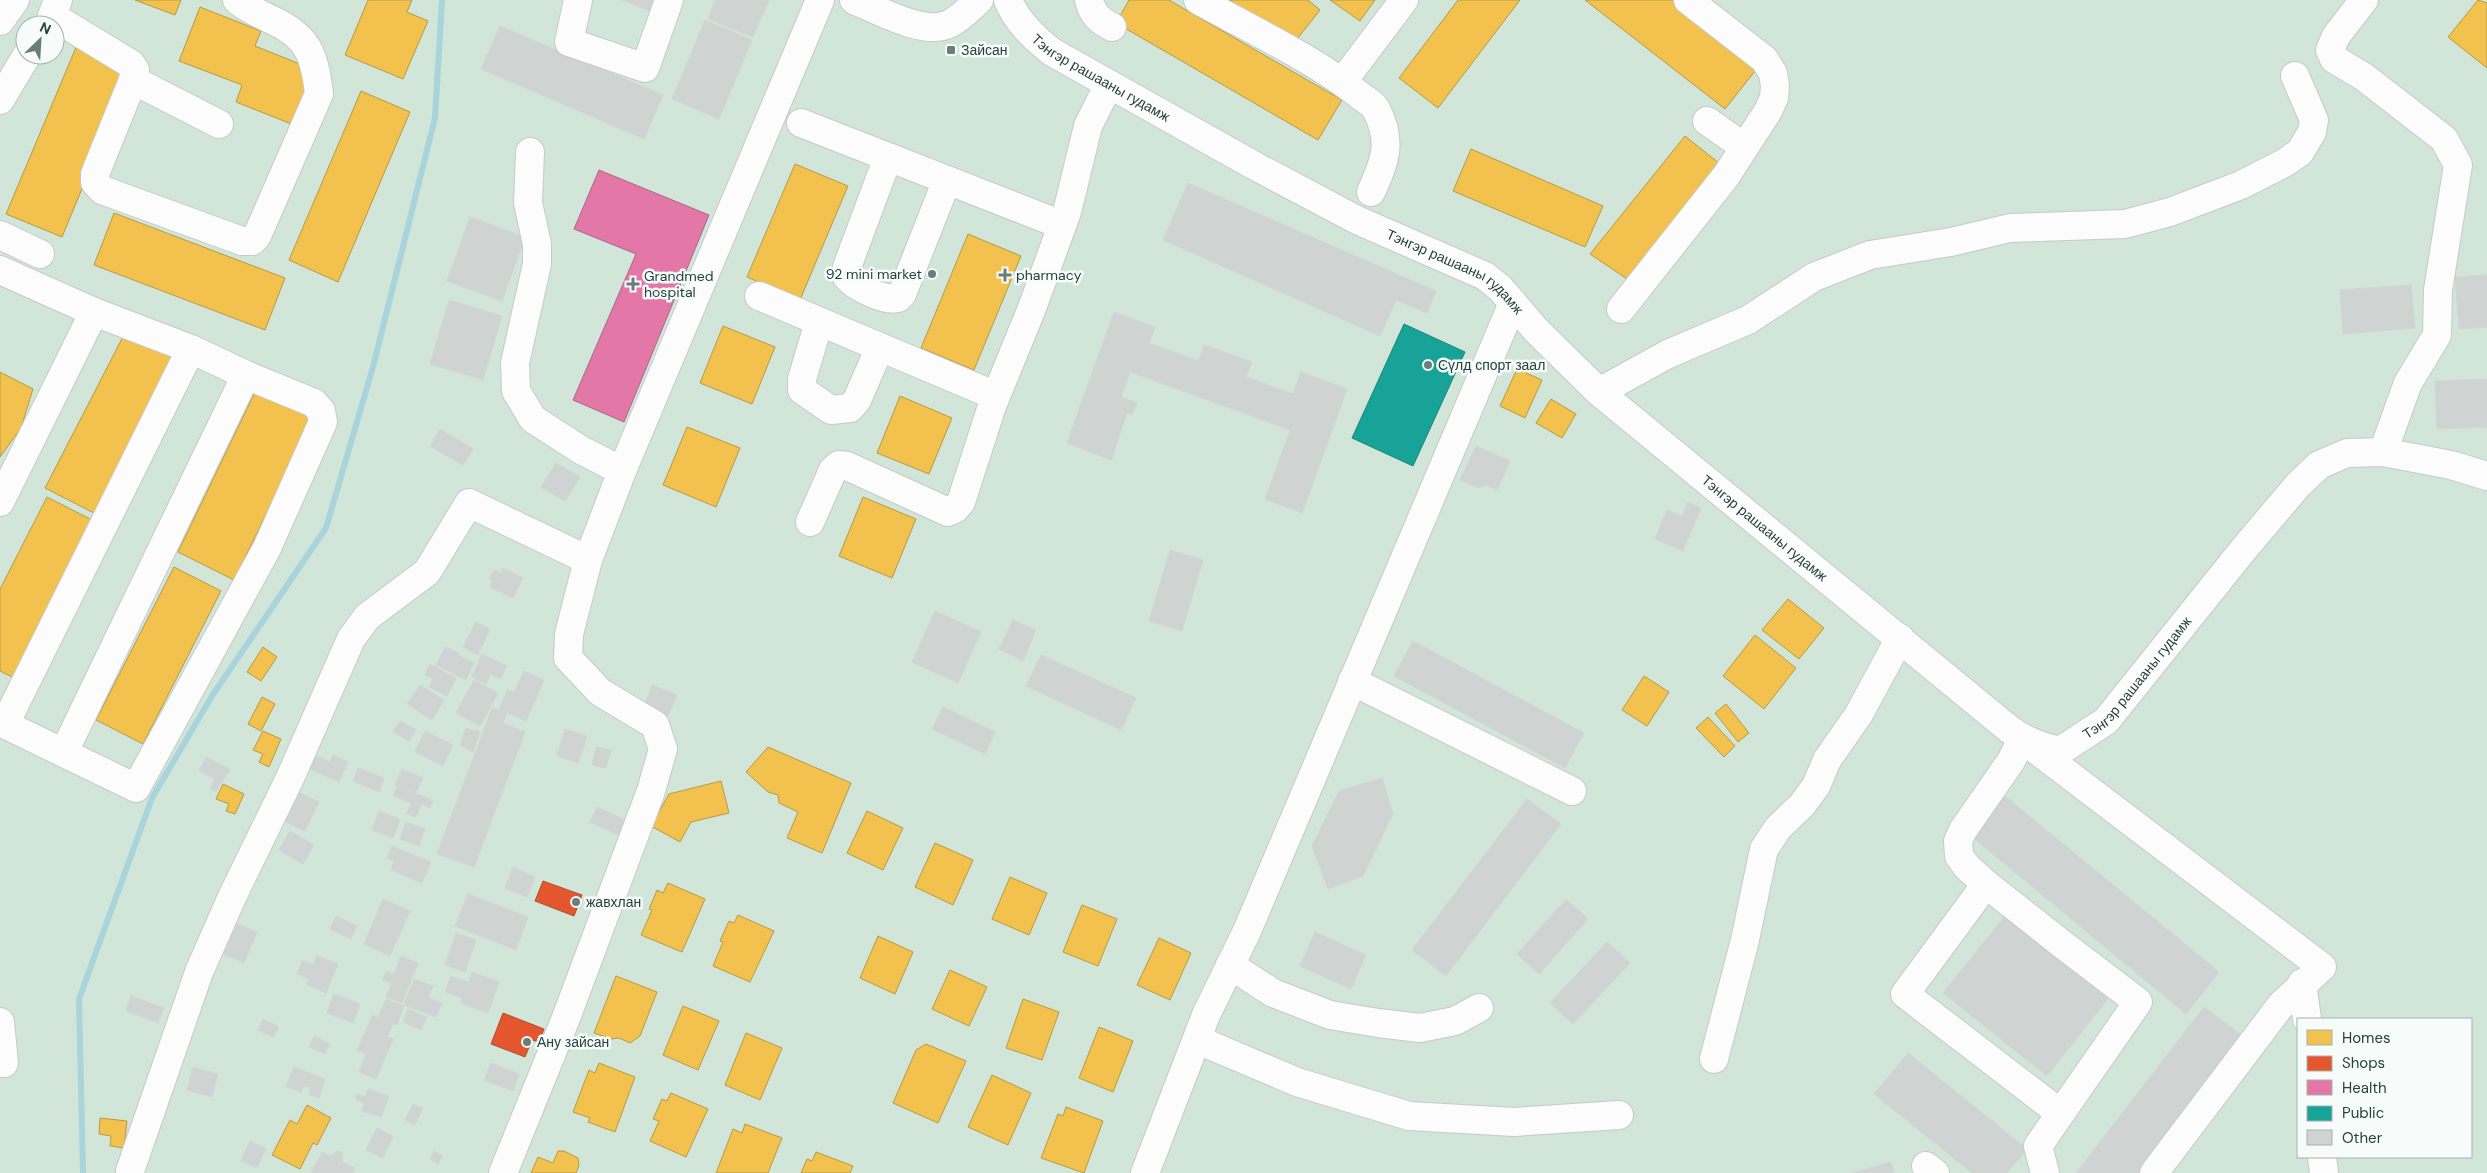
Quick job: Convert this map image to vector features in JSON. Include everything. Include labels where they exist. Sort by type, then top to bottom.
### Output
[{"type":"street","points":[[52,14],[131,64],[135,70],[133,80],[95,174],[95,182],[102,190],[242,242],[252,241],[257,236],[320,94],[317,69],[311,52],[302,40],[283,25],[245,7],[237,0]]},
{"type":"street","points":[[578,0],[569,42],[645,68],[669,0]]},
{"type":"street","points":[[503,1173],[566,1018],[623,854],[651,791],[662,748],[655,725],[600,692],[568,658],[569,634],[588,560],[622,471],[820,0]]},
{"type":"street","points":[[854,0],[914,24],[928,27],[948,25],[979,0]]},
{"type":"street","name":"Тэнгэр рашааны гудамж","points":[[1008,0],[1013,13],[1037,40],[1052,52],[1255,166],[1358,220],[1485,276],[1500,288],[1565,360],[1599,392],[2022,739],[2060,751],[2106,721],[2243,550],[2298,485],[2319,466],[2347,453],[2383,452],[2451,465],[2487,476]]},
{"type":"street","points":[[1089,0],[1091,10],[1102,22],[1112,27]]},
{"type":"street","points":[[1198,0],[1343,81],[1375,108],[1386,139],[1385,161],[1371,192]]},
{"type":"street","points":[[1343,81],[1404,0]]},
{"type":"street","points":[[1621,309],[1726,176],[1764,118],[1774,98],[1776,86],[1773,72],[1764,59],[1688,0]]},
{"type":"street","points":[[2364,0],[2336,36],[2330,50],[2334,59],[2364,76],[2444,139],[2458,165],[2438,290],[2436,335],[2408,383],[2383,452]]},
{"type":"street","points":[[0,100],[21,65]]},
{"type":"street","points":[[1599,392],[1668,354],[1748,320],[1814,278],[1870,255],[1951,242],[2010,228],[2125,224],[2170,212],[2241,185],[2286,162],[2300,152],[2307,144],[2314,120],[2295,76]]},
{"type":"street","points":[[133,80],[219,124]]},
{"type":"street","points":[[810,522],[833,470],[839,465],[847,466],[948,512],[955,509],[961,502],[996,396],[1032,308],[1062,225],[1088,126],[1109,84]]},
{"type":"street","points":[[1707,121],[1744,147]]},
{"type":"street","points":[[802,123],[1062,225]]},
{"type":"street","points":[[530,152],[528,203],[537,244],[536,264],[515,363],[516,390],[533,419],[581,450],[622,471]]},
{"type":"street","points":[[888,157],[847,267],[846,277],[853,284],[871,292],[894,299],[902,294],[947,180]]},
{"type":"street","points":[[0,235],[40,254]]},
{"type":"street","points":[[0,270],[94,312],[192,348],[246,375],[314,404],[321,411],[323,422],[268,548],[136,788],[2,723],[192,348]]},
{"type":"street","points":[[759,296],[996,396]]},
{"type":"street","points":[[1145,1173],[1198,1040],[1206,1015],[1230,965],[1513,303]]},
{"type":"street","points":[[0,502],[94,312]]},
{"type":"street","points":[[819,322],[802,379],[802,390],[831,410],[850,408],[857,400],[880,347]]},
{"type":"street","points":[[64,752],[246,375]]},
{"type":"street","points":[[130,1171],[199,972],[232,897],[290,778],[351,639],[367,617],[427,572],[469,504],[588,560]]},
{"type":"street","points":[[1714,1059],[1745,940],[1764,849],[1778,828],[1809,797],[1821,776],[1827,760],[1846,735],[1874,689],[1900,638]]},
{"type":"street","points":[[1352,682],[1572,791]]},
{"type":"street","points":[[2045,1173],[2038,1146],[2138,1002],[1986,884],[1959,856],[1958,842],[2022,739],[2322,967],[2302,983],[2281,1005],[2154,1173]]},
{"type":"street","points":[[1986,884],[1905,994],[2060,1114]]},
{"type":"street","points":[[1230,965],[1273,993],[1330,1015],[1420,1028],[1455,1021],[1479,1008]]},
{"type":"street","points":[[2302,983],[2307,1018]]},
{"type":"street","points":[[0,1022],[4,1064]]},
{"type":"street","points":[[1198,1040],[1297,1082],[1409,1116],[1514,1122],[1619,1115]]},
{"type":"street","points":[[2322,1158],[2324,1173]]},
{"type":"green space","points":[[0,0],[2487,0],[2487,1173],[0,1173]]},
{"type":"building: Homes","points":[[135,0],[181,0],[175,15]]},
{"type":"building: Homes","points":[[368,0],[412,0],[407,12],[428,21],[403,79],[345,55]]},
{"type":"building: Homes","points":[[1129,0],[1169,0],[1342,100],[1318,140],[1116,23]]},
{"type":"building: Homes","points":[[1230,0],[1308,0],[1320,10],[1290,48]]},
{"type":"building: Homes","points":[[1330,0],[1375,0],[1360,21]]},
{"type":"building: Homes","points":[[1458,0],[1520,0],[1438,108],[1399,78]]},
{"type":"building: Homes","points":[[1585,0],[1674,0],[1759,66],[1725,109]]},
{"type":"building: Homes","points":[[2478,0],[2487,3],[2487,68],[2448,37]]},
{"type":"building: Homes","points":[[200,7],[261,31],[255,46],[315,70],[294,125],[236,102],[242,85],[179,61]]},
{"type":"building: Homes","points":[[77,45],[132,68],[62,237],[6,214]]},
{"type":"building: Homes","points":[[361,91],[410,112],[338,282],[289,260]]},
{"type":"building: Homes","points":[[1685,136],[1724,167],[1627,279],[1590,254]]},
{"type":"building: Homes","points":[[1471,149],[1603,206],[1585,247],[1453,191]]},
{"type":"building: Homes","points":[[795,164],[848,186],[800,300],[747,277]]},
{"type":"building: Homes","points":[[114,213],[285,278],[265,330],[94,265]]},
{"type":"building: Homes","points":[[968,234],[1021,256],[974,370],[921,348]]},
{"type":"building: Homes","points":[[723,326],[775,347],[752,404],[700,383]]},
{"type":"building: Homes","points":[[128,327],[177,352],[94,513],[45,488]]},
{"type":"building: Homes","points":[[1517,369],[1542,380],[1525,418],[1500,406]]},
{"type":"building: Homes","points":[[0,372],[33,389],[21,428],[0,457]]},
{"type":"building: Homes","points":[[256,390],[313,418],[234,580],[178,552]]},
{"type":"building: Homes","points":[[900,396],[952,418],[929,474],[877,453]]},
{"type":"building: Homes","points":[[1551,399],[1576,414],[1562,438],[1536,423]]},
{"type":"building: Homes","points":[[687,427],[740,448],[716,507],[663,485]]},
{"type":"building: Homes","points":[[47,497],[100,524],[20,681],[0,671],[0,589]]},
{"type":"building: Homes","points":[[863,497],[916,519],[892,578],[839,556]]},
{"type":"building: Homes","points":[[174,567],[221,591],[143,744],[96,720]]},
{"type":"building: Homes","points":[[1788,599],[1824,628],[1799,659],[1762,630]]},
{"type":"building: Homes","points":[[1755,635],[1796,668],[1764,709],[1723,676]]},
{"type":"building: Homes","points":[[263,647],[277,657],[261,681],[247,672]]},
{"type":"building: Homes","points":[[1644,676],[1669,692],[1647,726],[1622,710]]},
{"type":"building: Homes","points":[[262,697],[275,704],[261,731],[248,724]]},
{"type":"building: Homes","points":[[1726,704],[1749,733],[1738,742],[1715,713]]},
{"type":"building: Homes","points":[[1708,717],[1735,746],[1724,757],[1696,728]]},
{"type":"building: Homes","points":[[263,731],[281,739],[269,767],[259,762],[263,754],[253,750]]},
{"type":"building: Homes","points":[[768,747],[851,783],[822,853],[787,838],[798,812],[779,803],[778,795],[768,792],[746,772]]},
{"type":"building: Homes","points":[[721,781],[729,813],[691,822],[680,842],[651,826],[669,794]]},
{"type":"building: Homes","points":[[223,784],[244,794],[235,814],[226,811],[229,804],[216,799]]},
{"type":"building: Homes","points":[[867,811],[903,828],[883,870],[847,853]]},
{"type":"building: Homes","points":[[935,843],[973,860],[953,905],[915,887]]},
{"type":"building: Homes","points":[[1010,877],[1047,893],[1029,935],[992,919]]},
{"type":"building: Homes","points":[[668,883],[705,899],[682,952],[641,935],[652,910],[649,909],[657,890],[663,893]]},
{"type":"building: Homes","points":[[1082,905],[1117,919],[1098,966],[1063,952]]},
{"type":"building: Homes","points":[[738,915],[774,931],[750,982],[713,966],[723,942],[720,941],[729,921],[734,923]]},
{"type":"building: Homes","points":[[878,936],[913,952],[895,994],[860,978]]},
{"type":"building: Homes","points":[[1159,938],[1191,953],[1170,1000],[1137,985]]},
{"type":"building: Homes","points":[[950,970],[987,987],[969,1026],[932,1009]]},
{"type":"building: Homes","points":[[616,976],[657,992],[640,1036],[630,1043],[619,1038],[611,1039],[594,1033]]},
{"type":"building: Homes","points":[[1023,999],[1059,1012],[1042,1060],[1006,1048]]},
{"type":"building: Homes","points":[[683,1006],[719,1021],[698,1070],[663,1055]]},
{"type":"building: Homes","points":[[1099,1027],[1133,1041],[1113,1092],[1079,1078]]},
{"type":"building: Homes","points":[[746,1033],[782,1048],[760,1100],[725,1085]]},
{"type":"building: Homes","points":[[926,1044],[966,1061],[938,1123],[893,1103],[916,1050]]},
{"type":"building: Homes","points":[[599,1063],[635,1077],[615,1132],[588,1122],[590,1118],[573,1112],[589,1070],[595,1073]]},
{"type":"building: Homes","points":[[992,1075],[1031,1093],[1008,1145],[968,1127]]},
{"type":"building: Homes","points":[[671,1093],[708,1109],[686,1157],[650,1141],[659,1121],[653,1119],[662,1099],[667,1101]]},
{"type":"building: Homes","points":[[307,1105],[331,1118],[317,1145],[313,1143],[300,1169],[272,1155],[290,1120],[297,1124]]},
{"type":"building: Homes","points":[[1066,1107],[1103,1121],[1084,1173],[1041,1158],[1058,1114],[1063,1116]]},
{"type":"building: Homes","points":[[100,1118],[127,1121],[124,1148],[110,1146],[111,1136],[99,1134]]},
{"type":"building: Homes","points":[[745,1124],[782,1138],[768,1173],[716,1173],[733,1129],[742,1133]]},
{"type":"building: Homes","points":[[558,1151],[564,1151],[578,1158],[579,1166],[576,1173],[531,1173],[538,1157],[553,1163]]},
{"type":"building: Homes","points":[[816,1152],[853,1166],[850,1173],[801,1173],[807,1159],[812,1161]]},
{"type":"building: Shops","points":[[543,881],[582,895],[574,916],[535,901]]},
{"type":"building: Shops","points":[[503,1013],[544,1029],[539,1042],[532,1040],[525,1057],[491,1044]]},
{"type":"building: Health","points":[[599,170],[709,215],[624,422],[573,400],[636,254],[574,229]]},
{"type":"building: Public","points":[[1404,324],[1465,352],[1413,466],[1352,438]]},
{"type":"building: Other","points":[[622,0],[660,0],[655,13]]},
{"type":"building: Other","points":[[715,0],[769,0],[753,37],[708,19]]},
{"type":"building: Other","points":[[705,20],[752,40],[719,119],[672,99]]},
{"type":"building: Other","points":[[500,26],[663,95],[644,139],[481,69]]},
{"type":"building: Other","points":[[1188,183],[1436,291],[1427,313],[1396,300],[1380,336],[1163,240]]},
{"type":"building: Other","points":[[470,217],[525,237],[502,301],[447,281]]},
{"type":"building: Other","points":[[2487,275],[2487,327],[2459,329],[2455,277]]},
{"type":"building: Other","points":[[2411,285],[2415,328],[2343,334],[2340,290]]},
{"type":"building: Other","points":[[449,300],[502,316],[483,380],[430,364]]},
{"type":"building: Other","points":[[1114,312],[1155,327],[1149,343],[1198,361],[1204,345],[1252,362],[1246,377],[1293,394],[1301,372],[1347,389],[1302,513],[1265,499],[1290,430],[1130,372],[1121,397],[1137,403],[1132,415],[1127,413],[1111,460],[1067,443]]},
{"type":"building: Other","points":[[2487,379],[2487,427],[2437,429],[2435,381]]},
{"type":"building: Other","points":[[440,429],[473,449],[463,465],[430,446]]},
{"type":"building: Other","points":[[1476,446],[1510,461],[1497,490],[1486,485],[1479,488],[1460,480]]},
{"type":"building: Other","points":[[556,463],[580,477],[565,501],[541,487]]},
{"type":"building: Other","points":[[1688,502],[1701,508],[1683,551],[1655,539],[1667,510],[1682,516]]},
{"type":"building: Other","points":[[1170,550],[1203,560],[1182,631],[1149,621]]},
{"type":"building: Other","points":[[503,568],[523,578],[513,598],[490,587],[493,581],[489,579],[494,570],[501,573]]},
{"type":"building: Other","points":[[935,611],[981,632],[958,683],[912,662]]},
{"type":"building: Other","points":[[1013,620],[1036,630],[1023,661],[999,649]]},
{"type":"building: Other","points":[[476,622],[490,629],[478,655],[463,647]]},
{"type":"building: Other","points":[[1413,641],[1584,733],[1565,768],[1394,676]]},
{"type":"building: Other","points":[[445,647],[459,653],[450,672],[436,665]]},
{"type":"building: Other","points":[[482,654],[507,666],[501,679],[490,674],[486,684],[472,677]]},
{"type":"building: Other","points":[[458,655],[474,663],[466,680],[450,672]]},
{"type":"building: Other","points":[[1041,655],[1136,698],[1121,730],[1026,686]]},
{"type":"building: Other","points":[[430,664],[456,678],[447,696],[429,687],[433,679],[425,675]]},
{"type":"building: Other","points":[[524,671],[544,680],[526,721],[499,709],[508,689],[514,692]]},
{"type":"building: Other","points":[[474,680],[498,693],[480,726],[456,713]]},
{"type":"building: Other","points":[[420,685],[444,700],[432,720],[407,704]]},
{"type":"building: Other","points":[[652,685],[677,695],[666,720],[643,710]]},
{"type":"building: Other","points":[[943,707],[995,732],[985,754],[932,729]]},
{"type":"building: Other","points":[[492,708],[507,713],[503,723],[525,732],[474,867],[437,854]]},
{"type":"building: Other","points":[[400,721],[416,730],[409,741],[393,732]]},
{"type":"building: Other","points":[[466,728],[480,732],[473,752],[460,745]]},
{"type":"building: Other","points":[[565,729],[587,736],[578,763],[557,756]]},
{"type":"building: Other","points":[[425,731],[453,745],[443,766],[415,752]]},
{"type":"building: Other","points":[[596,747],[611,750],[606,768],[592,765]]},
{"type":"building: Other","points":[[314,755],[330,762],[333,755],[348,762],[339,782],[308,768]]},
{"type":"building: Other","points":[[206,757],[230,769],[216,792],[210,789],[215,779],[199,771]]},
{"type":"building: Other","points":[[358,768],[384,778],[379,792],[353,781]]},
{"type":"building: Other","points":[[402,769],[423,778],[416,793],[395,785]]},
{"type":"building: Other","points":[[1382,778],[1393,814],[1363,876],[1328,889],[1312,846],[1339,791]]},
{"type":"building: Other","points":[[397,787],[433,800],[430,808],[422,804],[416,817],[407,814],[411,803],[393,796]]},
{"type":"building: Other","points":[[298,792],[319,802],[305,831],[284,821]]},
{"type":"building: Other","points":[[2005,796],[2219,972],[2186,1014],[1971,836]]},
{"type":"building: Other","points":[[1527,799],[1561,824],[1446,976],[1412,950]]},
{"type":"building: Other","points":[[597,807],[625,820],[618,835],[590,822]]},
{"type":"building: Other","points":[[379,811],[400,819],[393,838],[372,830]]},
{"type":"building: Other","points":[[406,822],[425,829],[419,846],[400,839]]},
{"type":"building: Other","points":[[290,831],[314,845],[303,864],[279,850]]},
{"type":"building: Other","points":[[392,846],[431,862],[422,883],[391,870],[394,861],[387,858]]},
{"type":"building: Other","points":[[513,867],[535,877],[527,897],[505,888]]},
{"type":"building: Other","points":[[468,894],[528,917],[516,950],[455,926]]},
{"type":"building: Other","points":[[383,899],[410,911],[390,956],[364,944]]},
{"type":"building: Other","points":[[1566,899],[1588,919],[1539,974],[1517,954]]},
{"type":"building: Other","points":[[336,916],[357,926],[351,939],[330,929]]},
{"type":"building: Other","points":[[2005,916],[2108,999],[2047,1076],[1943,993]]},
{"type":"building: Other","points":[[237,924],[257,932],[244,963],[224,954]]},
{"type":"building: Other","points":[[1315,932],[1366,955],[1351,989],[1300,966]]},
{"type":"building: Other","points":[[456,933],[476,940],[465,972],[445,965]]},
{"type":"building: Other","points":[[1607,942],[1630,963],[1573,1024],[1550,1003]]},
{"type":"building: Other","points":[[317,956],[338,964],[326,993],[306,984],[309,979],[297,974],[303,960],[313,965]]},
{"type":"building: Other","points":[[401,956],[418,963],[402,1003],[386,997],[392,983],[383,980],[386,971],[394,975]]},
{"type":"building: Other","points":[[472,972],[499,982],[488,1013],[461,1003],[462,998],[445,992],[451,976],[469,982]]},
{"type":"building: Other","points":[[414,979],[433,986],[428,998],[442,1003],[436,1017],[404,1005]]},
{"type":"building: Other","points":[[334,994],[360,1004],[353,1023],[327,1013]]},
{"type":"building: Other","points":[[131,996],[164,1008],[158,1023],[126,1011]]},
{"type":"building: Other","points":[[386,999],[404,1006],[397,1025],[378,1017]]},
{"type":"building: Other","points":[[2204,1007],[2248,1040],[2146,1173],[2076,1173]]},
{"type":"building: Other","points":[[408,1009],[427,1017],[421,1030],[403,1022]]},
{"type":"building: Other","points":[[372,1015],[393,1024],[387,1037],[367,1028]]},
{"type":"building: Other","points":[[263,1019],[279,1027],[273,1037],[258,1030]]},
{"type":"building: Other","points":[[367,1028],[393,1039],[376,1079],[359,1072],[366,1054],[357,1050]]},
{"type":"building: Other","points":[[314,1036],[330,1044],[325,1054],[309,1047]]},
{"type":"building: Other","points":[[1908,1053],[2027,1149],[2007,1173],[1972,1173],[1874,1094]]},
{"type":"building: Other","points":[[491,1063],[519,1074],[513,1091],[484,1080]]},
{"type":"building: Other","points":[[193,1067],[218,1074],[212,1097],[187,1090]]},
{"type":"building: Other","points":[[294,1067],[325,1079],[319,1098],[309,1094],[311,1088],[304,1086],[301,1092],[286,1087]]},
{"type":"building: Other","points":[[368,1089],[389,1096],[381,1117],[362,1111],[364,1103],[355,1099],[357,1094],[365,1097]]},
{"type":"building: Other","points":[[413,1104],[423,1108],[415,1125],[405,1120]]},
{"type":"building: Other","points":[[377,1128],[393,1136],[383,1158],[366,1150]]},
{"type":"building: Other","points":[[250,1141],[266,1148],[257,1168],[241,1161]]},
{"type":"building: Other","points":[[338,1151],[343,1153],[342,1162],[355,1168],[353,1173],[311,1173],[322,1152],[330,1156]]},
{"type":"building: Other","points":[[434,1151],[443,1156],[438,1164],[430,1159]]},
{"type":"building: Other","points":[[1891,1162],[1894,1173],[1852,1173]]},
{"type":"waterway","points":[[83,1173],[79,999],[152,798],[212,696],[326,528],[373,367],[435,118],[442,0]]},
{"type":"place","name":"Зайсан","points":[[951,50]]},
{"type":"place","name":"92 mini market","points":[[932,274]]},
{"type":"place","name":"pharmacy","points":[[1005,275]]},
{"type":"place","name":"Grandmed hospital","points":[[633,284]]},
{"type":"place","name":"Сүлд спорт заал","points":[[1428,365]]},
{"type":"place","name":"жавхлан","points":[[576,902]]},
{"type":"place","name":"Ану зайсан","points":[[527,1042]]}]
